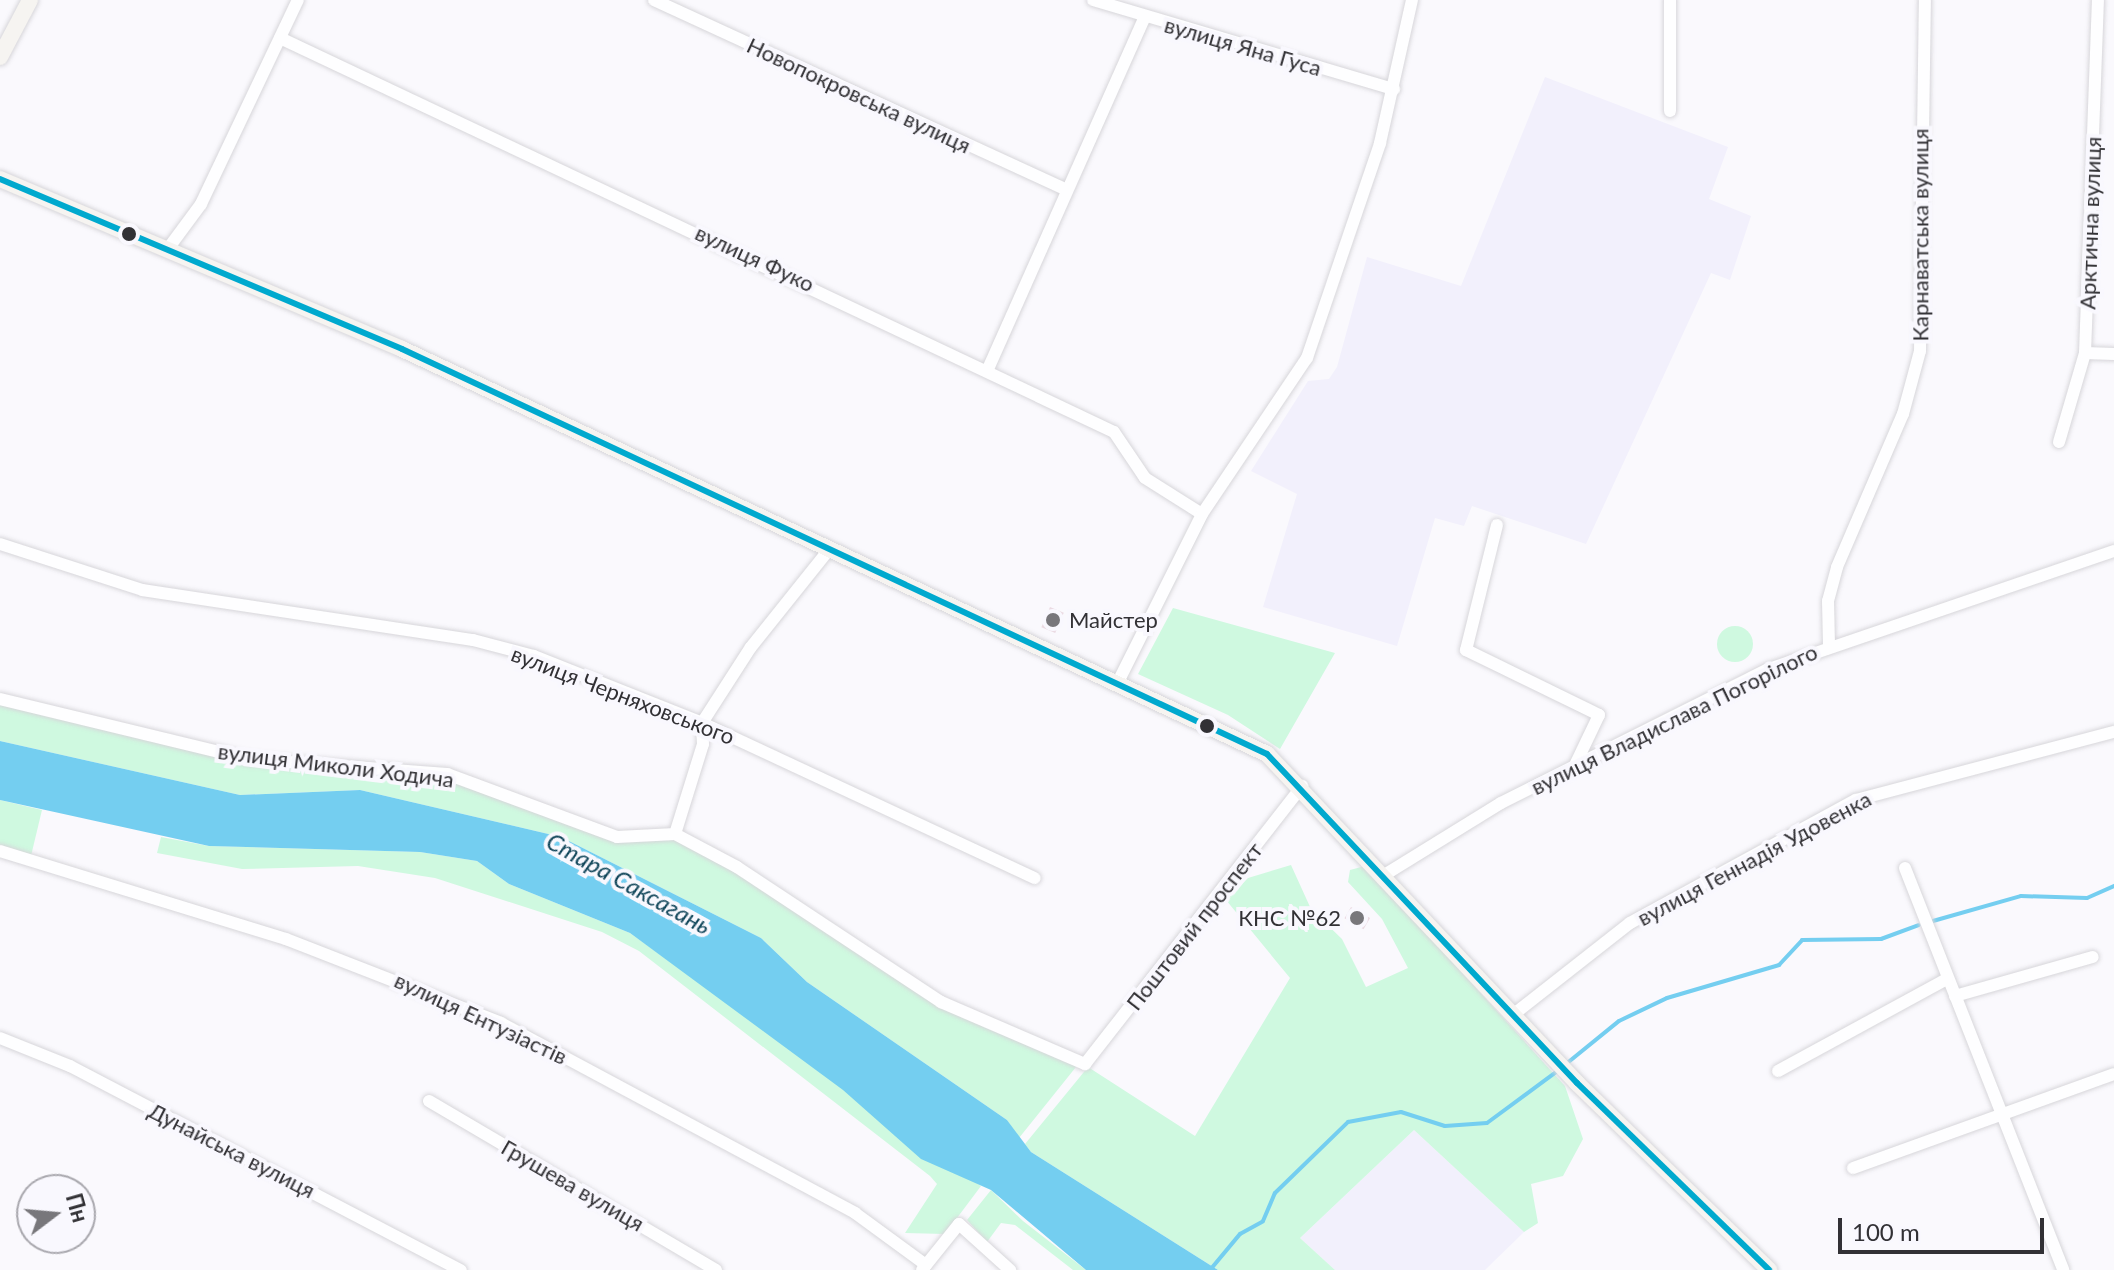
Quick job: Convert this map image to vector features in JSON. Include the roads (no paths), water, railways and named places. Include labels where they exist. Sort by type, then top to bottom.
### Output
[{"type":"street","points":[[0,57],[30,0]]},
{"type":"street","points":[[167,250],[201,204],[298,0]]},
{"type":"street","name":"Новопокровська вулиця","points":[[654,0],[1064,189]]},
{"type":"street","name":"вулиця Яна Гуса","points":[[1093,0],[1144,18],[1394,89]]},
{"type":"street","points":[[1118,682],[1202,514],[1307,358],[1394,89],[1412,0]]},
{"type":"street","points":[[1670,0],[1670,111]]},
{"type":"street","name":"Карнаватська вулиця","points":[[1829,645],[1828,601],[1837,567],[1903,414],[1920,351],[1925,0]]},
{"type":"street","name":"Арктична вулиця","points":[[2059,442],[2085,353],[2098,0]]},
{"type":"street","points":[[988,369],[1064,189],[1109,104],[1144,18]]},
{"type":"street","name":"вулиця Фуко","points":[[280,38],[988,369],[1121,436],[1145,478],[1202,514]]},
{"type":"street","points":[[0,179],[402,349],[828,551],[1244,740],[1302,786],[1577,1083],[1769,1270]]},
{"type":"street","points":[[2085,353],[2114,354]]},
{"type":"street","points":[[1497,525],[1466,650],[1599,715],[1576,763]]},
{"type":"street","name":"вулиця Черняховського","points":[[0,544],[142,590],[473,640],[534,656],[702,723],[1035,878]]},
{"type":"street","points":[[675,834],[703,744],[702,723],[751,647],[828,551]]},
{"type":"street","name":"вулиця Владислава Погорілого","points":[[1386,874],[1576,763],[1829,645],[2114,551]]},
{"type":"street","name":"вулиця Миколи Ходича","points":[[0,699],[248,759],[447,774],[617,837],[675,834]]},
{"type":"street","name":"вулиця Геннадія Удовенка","points":[[1514,1014],[1630,923],[1856,800],[2114,732]]},
{"type":"street","name":"Поштовий проспект","points":[[675,834],[737,867],[941,1002],[1085,1064],[1302,786]]},
{"type":"street","name":"вулиця Ентузіастів","points":[[0,851],[300,944],[501,1023],[855,1213],[924,1268]]},
{"type":"street","points":[[1905,868],[2063,1270]]},
{"type":"street","points":[[1955,996],[2093,957]]},
{"type":"street","points":[[1778,1071],[1947,979]]},
{"type":"street","name":"Дунайська вулиця","points":[[0,1038],[70,1066],[461,1270]]},
{"type":"street","points":[[1853,1168],[2114,1074]]},
{"type":"street","name":"Грушева вулиця","points":[[429,1101],[716,1270]]},
{"type":"street","points":[[924,1268],[959,1224],[1010,1270]]},
{"type":"water","name":"Стара Саксагань","points":[[0,741],[240,795],[360,790],[561,837],[761,938],[807,982],[1007,1120],[1031,1152],[1218,1270],[1086,1270],[991,1190],[921,1159],[843,1090],[630,933],[509,884],[477,861],[420,852],[209,846],[0,800]]},
{"type":"waterway","points":[[1933,921],[2021,896],[2087,898],[2114,886]]},
{"type":"waterway","points":[[1566,1064],[1619,1021],[1667,998],[1779,965],[1802,940],[1881,939],[1919,925]]},
{"type":"waterway","points":[[1210,1270],[1240,1234],[1263,1221],[1275,1193],[1348,1122],[1401,1112],[1445,1126],[1487,1123],[1559,1070]]},
{"type":"place","name":"Майстер","points":[[1053,620]]},
{"type":"place","name":"КНС №62","points":[[1357,918]]}]
